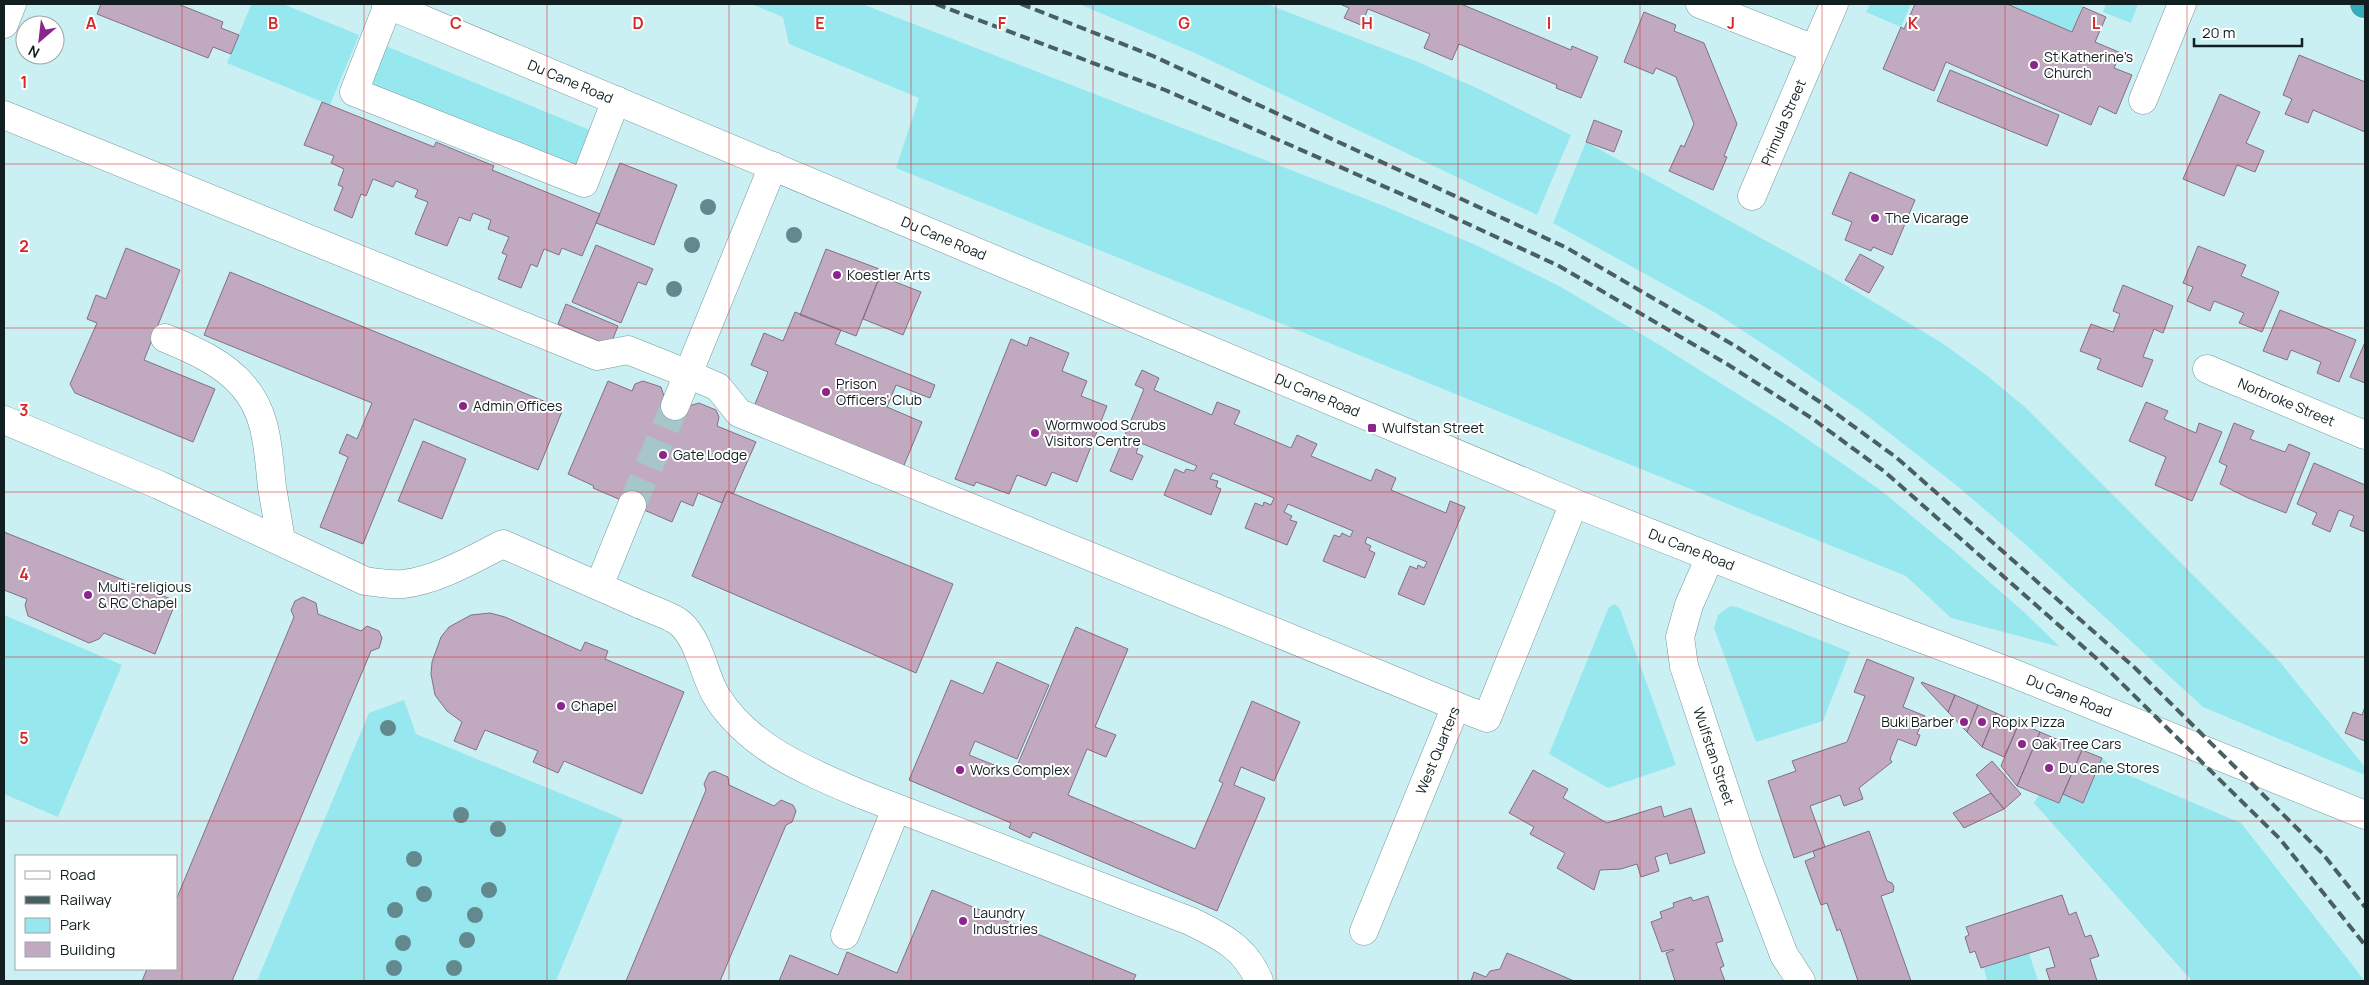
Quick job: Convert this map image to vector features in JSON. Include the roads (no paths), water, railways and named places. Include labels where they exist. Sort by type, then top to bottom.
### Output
[{"type":"street","points":[[4,24],[12,4]]},
{"type":"street","points":[[387,4],[354,92],[584,183],[616,100]]},
{"type":"street","name":"Du Cane Road","points":[[387,4],[1574,503],[2005,670],[2365,815]]},
{"type":"street","points":[[1700,4],[1814,49]]},
{"type":"street","name":"Primula Street","points":[[1752,196],[1834,4]]},
{"type":"street","points":[[2143,100],[2182,4]]},
{"type":"street","points":[[4,115],[597,356],[628,350],[688,374],[718,387],[739,413],[1456,706]]},
{"type":"street","points":[[675,406],[774,166]]},
{"type":"street","points":[[165,338],[192,349],[220,366],[243,385],[258,408],[267,437],[281,540]]},
{"type":"street","name":"Norbroke Street","points":[[2207,369],[2365,436]]},
{"type":"street","points":[[4,420],[159,485],[281,540],[365,581],[404,584],[422,580],[503,544],[599,586],[680,623],[696,646],[704,672],[717,698],[742,727],[772,752],[816,775],[896,809],[1190,921],[1219,936],[1242,952],[1259,981]]},
{"type":"street","name":"West Quarters","points":[[1364,931],[1456,706],[1487,718],[1574,503]]},
{"type":"street","points":[[599,586],[632,505]]},
{"type":"street","name":"Wulfstan Street","points":[[1710,557],[1689,605],[1680,637],[1684,666],[1785,968],[1801,981]]},
{"type":"street","points":[[845,935],[896,809]]},
{"type":"tunnel","points":[[632,505],[675,406]]},
{"type":"railway","points":[[936,4],[1165,90],[1440,211],[1559,266],[1727,364],[1813,419],[1885,472],[2096,658],[2280,839],[2365,945]]},
{"type":"railway","points":[[1021,4],[1153,56],[1567,248],[1737,347],[1823,404],[1897,458],[2135,668],[2323,854],[2365,907]]},
{"type":"place","name":"St Katherine's Church","points":[[2034,65]]},
{"type":"place","name":"The Vicarage","points":[[1875,218]]},
{"type":"place","name":"Koestler Arts","points":[[837,275]]},
{"type":"place","name":"Prison Officers' Club","points":[[826,392]]},
{"type":"place","name":"Admin Offices","points":[[463,406]]},
{"type":"place","name":"Wulfstan Street","points":[[1372,428]]},
{"type":"place","name":"Wormwood Scrubs Visitors Centre","points":[[1035,433]]},
{"type":"place","name":"Gate Lodge","points":[[663,455]]},
{"type":"place","name":"Multi-religious & RC Chapel","points":[[88,595]]},
{"type":"place","name":"Chapel","points":[[561,706]]},
{"type":"place","name":"Buki Barber","points":[[1964,722]]},
{"type":"place","name":"Ropix Pizza","points":[[1982,722]]},
{"type":"place","name":"Oak Tree Cars","points":[[2022,744]]},
{"type":"place","name":"Du Cane Stores","points":[[2049,768]]},
{"type":"place","name":"Works Complex","points":[[960,770]]},
{"type":"place","name":"Laundry Industries","points":[[963,921]]}]
